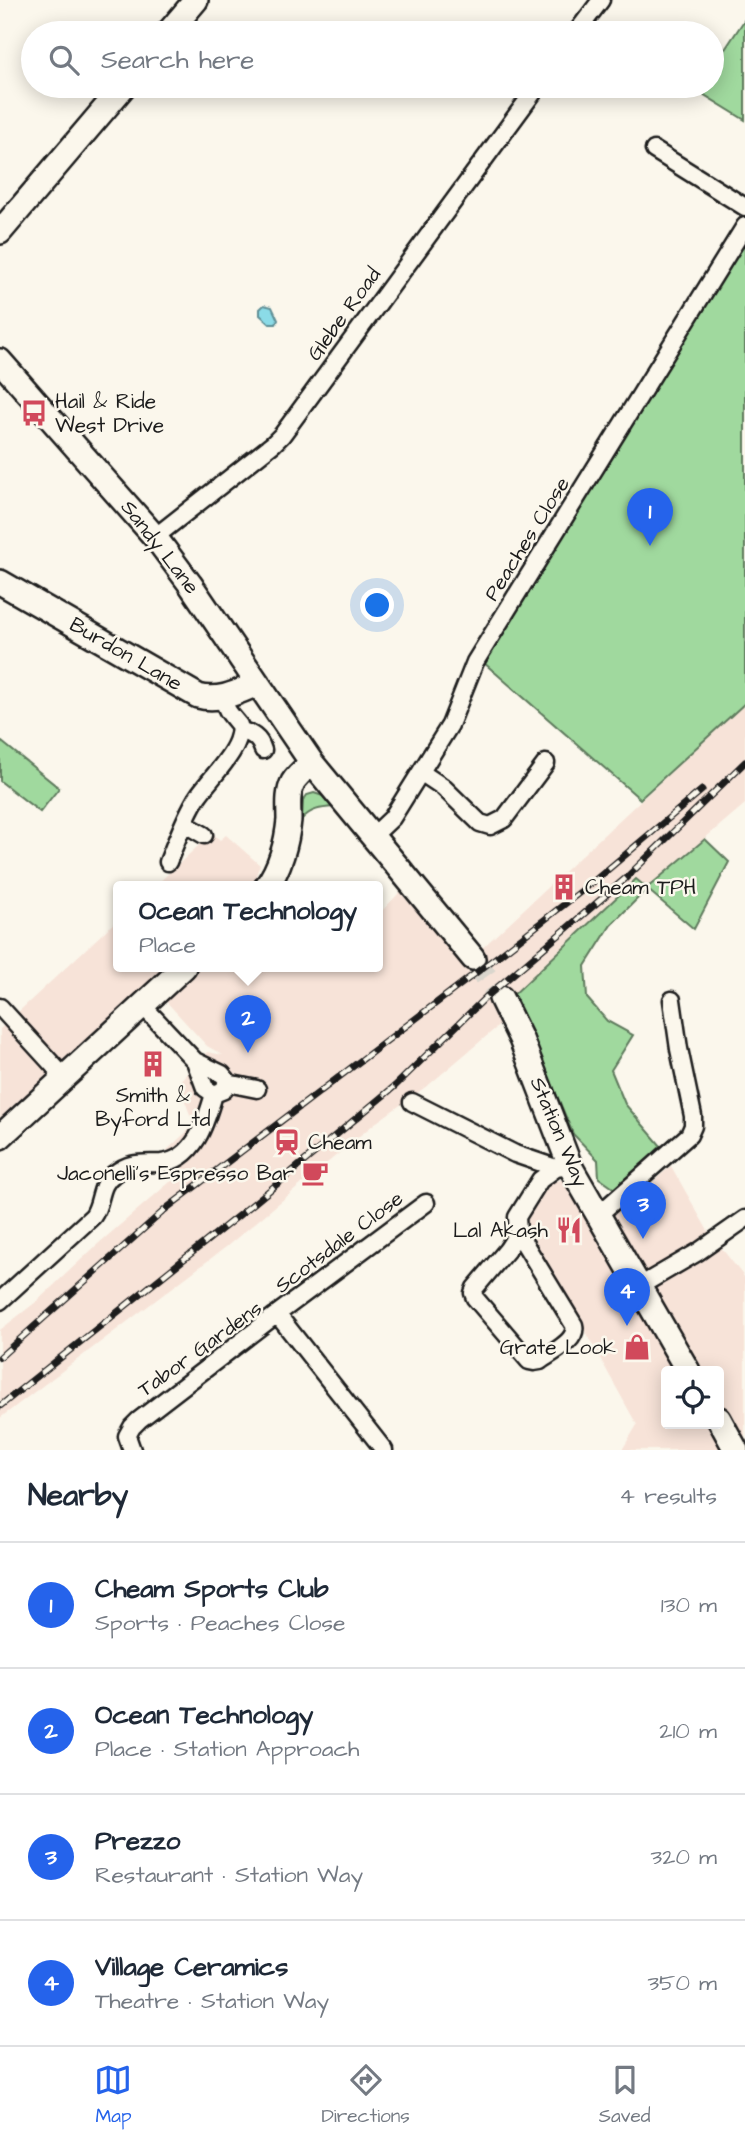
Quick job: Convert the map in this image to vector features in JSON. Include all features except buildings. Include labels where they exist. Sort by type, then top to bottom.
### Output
[{"type":"street","points":[[178,21],[196,0]]},
{"type":"street","points":[[585,21],[601,0]]},
{"type":"street","points":[[0,232],[114,98]]},
{"type":"street","name":"Glebe Road","points":[[155,537],[282,435],[529,98]]},
{"type":"street","points":[[654,150],[745,207]]},
{"type":"street","name":"Peaches Close","points":[[372,837],[392,818],[422,773],[450,726],[475,662],[716,260],[745,226]]},
{"type":"street","name":"Sandy Lane","points":[[0,361],[155,537],[307,755]]},
{"type":"street","name":"Burdon Lane","points":[[0,582],[198,696],[223,697]]},
{"type":"street","points":[[168,862],[199,794],[216,775],[234,746],[240,730],[224,706],[223,697],[257,684]]},
{"type":"street","points":[[240,730],[251,733],[260,740],[263,750]]},
{"type":"street","points":[[307,755],[473,958]]},
{"type":"street","points":[[269,881],[286,839],[292,784],[300,774],[307,755]]},
{"type":"street","points":[[422,773],[443,788],[480,823],[490,827],[504,818],[546,763]]},
{"type":"street","points":[[185,824],[204,835]]},
{"type":"street","points":[[0,1137],[179,972]]},
{"type":"street","name":"Station Way","points":[[501,998],[521,1039],[563,1167],[597,1216],[685,1366]]},
{"type":"street","points":[[597,1216],[689,1135],[693,1126],[672,1000]]},
{"type":"street","points":[[0,1301],[93,1216],[98,1208],[101,1189],[114,1174],[134,1164],[171,1161],[180,1156],[203,1130],[225,1076],[195,1061],[143,1006]]},
{"type":"street","points":[[0,1007],[64,1077]]},
{"type":"street","points":[[217,1096],[257,1089]]},
{"type":"street","points":[[412,1102],[515,1154],[563,1167]]},
{"type":"street","points":[[518,1233],[473,1293],[529,1361],[534,1363],[573,1337],[576,1331],[518,1233],[517,1217],[540,1180],[563,1167]]},
{"type":"street","name":"Scotsdale Close","points":[[277,1314],[426,1203]]},
{"type":"street","points":[[638,1287],[698,1252],[745,1219]]},
{"type":"street","name":"Tabor Gardens","points":[[132,1450],[127,1436],[139,1420],[277,1314],[384,1450]]},
{"type":"street","points":[[724,1428],[736,1450]]},
{"type":"shaded area","points":[[745,703],[745,804],[616,914],[522,1006],[431,1083],[374,1124],[226,1247],[0,1418],[0,1330],[36,1302],[184,1170],[167,1150],[194,1125],[178,1083],[207,1052],[223,1055],[207,1046],[152,986],[98,1031],[0,1125],[0,1029],[113,924],[113,972],[383,972],[383,910],[400,892],[464,965]]},
{"type":"shaded area","points":[[212,833],[220,840],[226,835],[260,865],[256,875],[262,881],[160,881]]},
{"type":"shaded area","points":[[671,1166],[708,1231],[745,1278],[745,1450],[622,1450],[637,1425],[522,1217],[552,1182],[580,1176],[615,1214]]},
{"type":"green space","points":[[745,19],[745,120],[709,98],[724,98],[724,51]]},
{"type":"green space","points":[[745,241],[745,703],[640,799],[483,662]]},
{"type":"green space","points":[[2,742],[59,788],[40,812],[0,781]]},
{"type":"green space","points":[[314,793],[323,796],[334,807],[316,810],[302,819],[303,801],[307,795]]},
{"type":"green space","points":[[705,839],[729,862],[694,929],[647,889],[611,925],[585,966],[587,998],[607,1021],[633,1035],[611,1070],[625,1104],[661,1146],[616,1190],[599,1178],[598,1160],[573,1134],[521,1010],[510,998],[636,879],[647,888]]},
{"type":"water","points":[[264,305],[272,307],[278,320],[276,324],[270,324],[260,315],[260,309]]},
{"type":"tunnel","points":[[473,958],[501,998]]},
{"type":"railway","points":[[0,1406],[253,1204],[395,1086],[486,997],[626,878],[745,762]]},
{"type":"railway","points":[[0,1357],[167,1208],[593,882],[702,790]]},
{"type":"place","name":"Hail & Ride West Drive","points":[[34,413]]},
{"type":"place","name":"Cheam Sports Club","points":[[650,546]]},
{"type":"place","name":"Cheam TPH","points":[[564,887]]},
{"type":"place","name":"Ocean Technology","points":[[248,1053]]},
{"type":"place","name":"Smith & Byford Ltd","points":[[153,1064]]},
{"type":"place","name":"Cheam","points":[[287,1142]]},
{"type":"place","name":"Jaconelli's Espresso Bar","points":[[315,1173]]},
{"type":"place","name":"Lal Akash","points":[[569,1230]]},
{"type":"place","name":"Prezzo","points":[[643,1239]]},
{"type":"place","name":"Village Ceramics","points":[[627,1326]]},
{"type":"place","name":"Grate Look","points":[[637,1347]]}]
